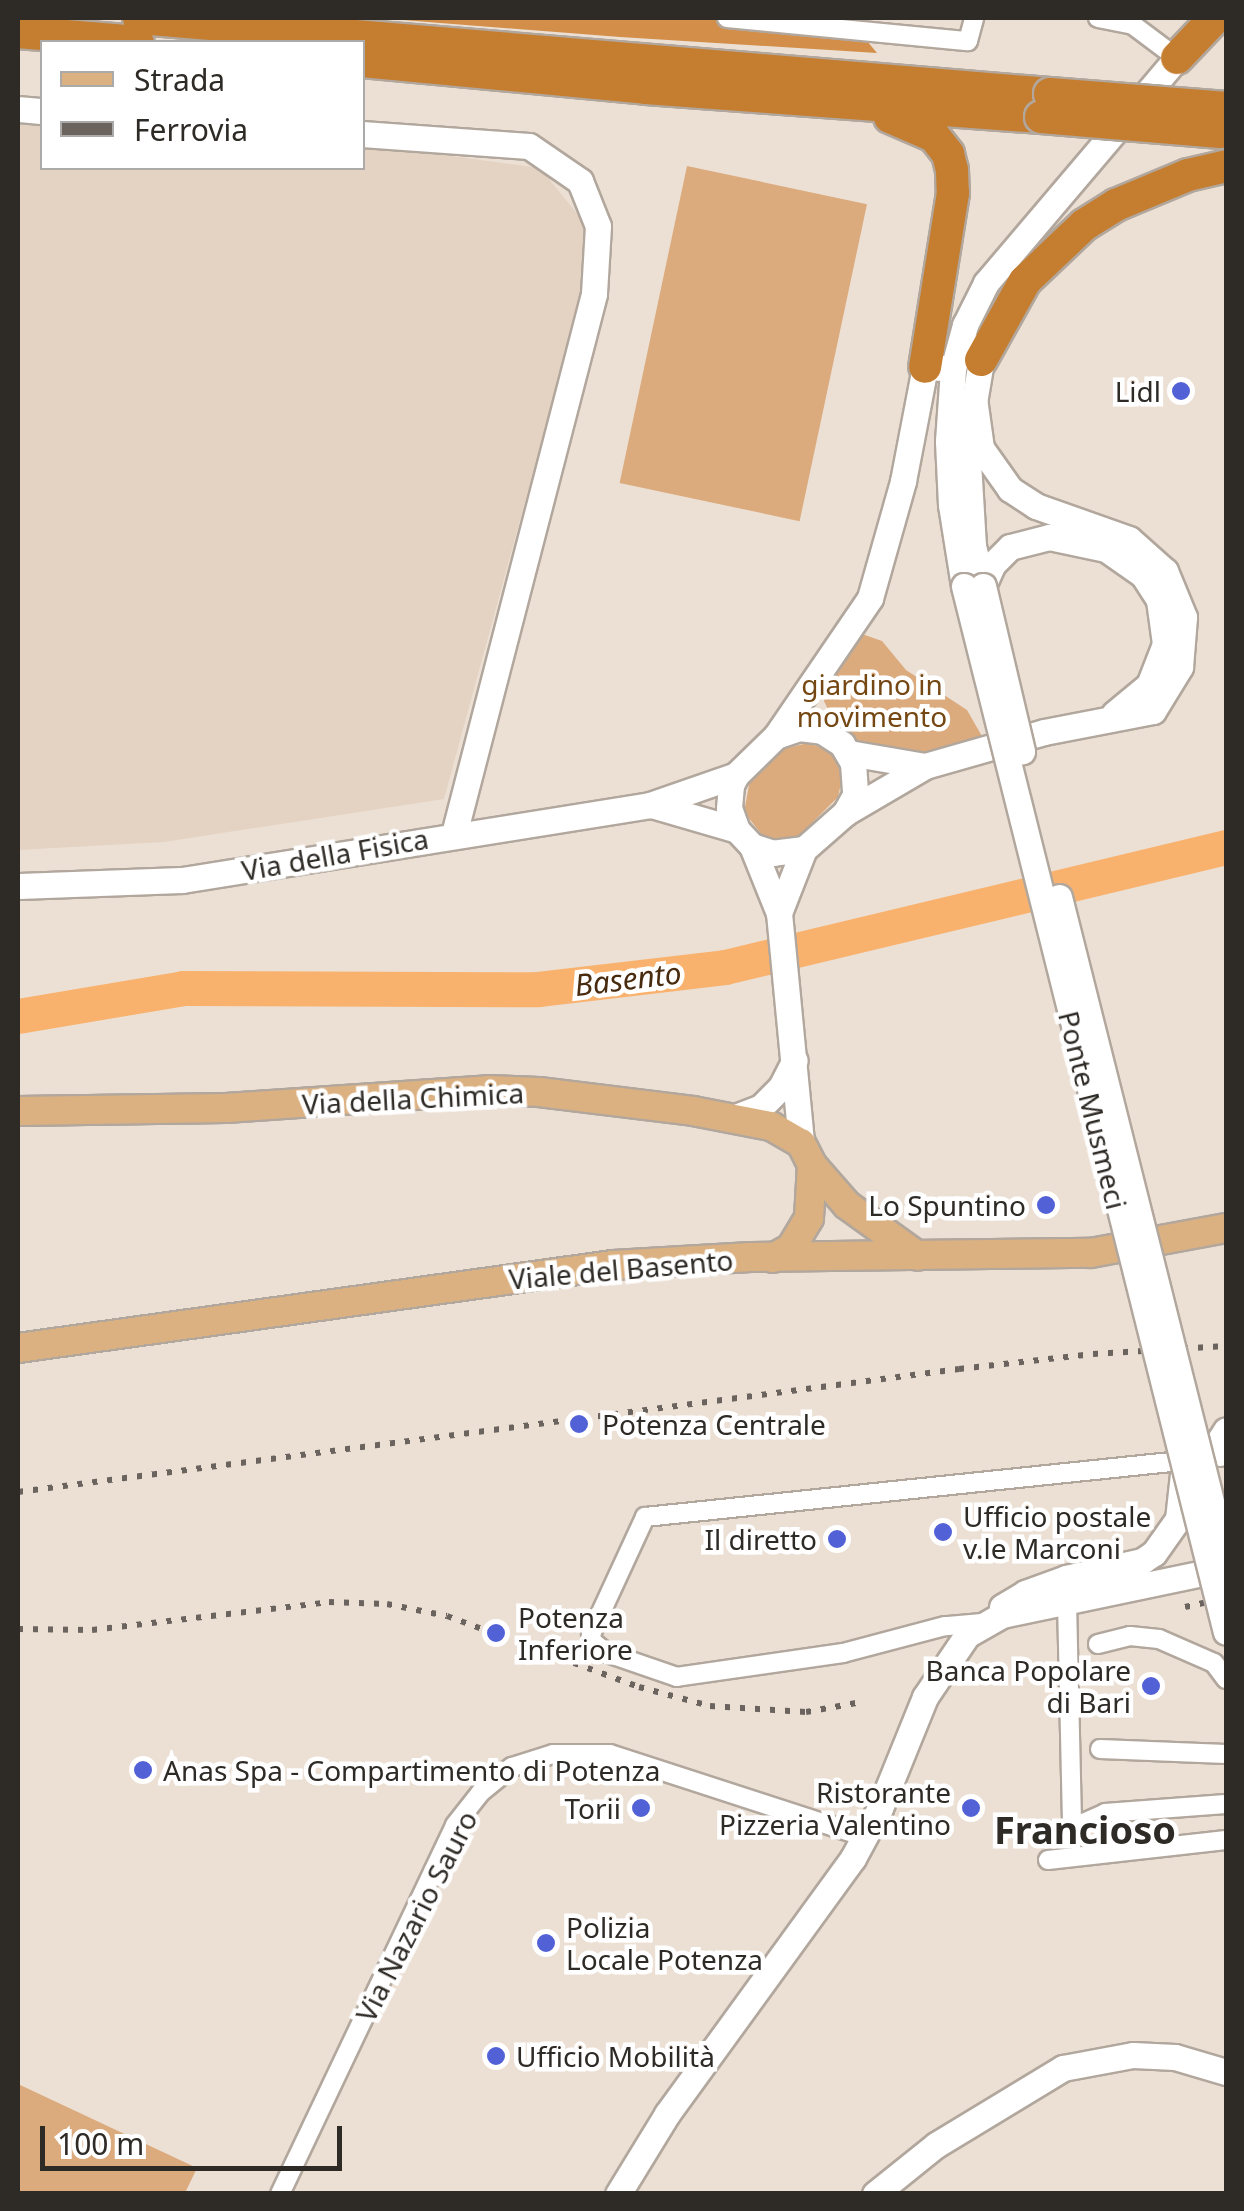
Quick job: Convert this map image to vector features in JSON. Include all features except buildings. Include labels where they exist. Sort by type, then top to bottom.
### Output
[{"type":"highway","points":[[139,18],[1224,124]]},
{"type":"highway","points":[[1177,58],[1215,18]]},
{"type":"highway","points":[[18,32],[114,40]]},
{"type":"highway","points":[[365,61],[822,102],[1046,106]]},
{"type":"highway","points":[[822,102],[919,126],[948,154],[953,194],[953,365]]},
{"type":"highway","points":[[953,365],[1024,281],[1084,225],[1116,205],[1188,175],[1226,166]]},
{"type":"main road","name":"Via della Chimica","points":[[18,1111],[226,1108],[488,1090],[539,1092],[771,1126],[806,1154]]},
{"type":"main road","points":[[806,1154],[867,1223],[919,1257]]},
{"type":"main road","points":[[772,1258],[791,1248],[803,1234],[814,1202],[806,1154]]},
{"type":"main road","name":"Viale del Basento","points":[[18,1348],[612,1265],[1091,1252],[1226,1228]]},
{"type":"street","points":[[727,18],[968,42],[974,18]]},
{"type":"street","points":[[650,805],[736,775],[776,736],[870,598],[953,365],[1031,234],[1177,58],[1133,25],[1098,18]]},
{"type":"street","points":[[365,134],[528,146],[580,181],[598,226],[594,294],[454,834]]},
{"type":"street","points":[[779,912],[804,849],[845,813],[925,766],[1100,720],[1153,711],[1173,683],[1185,634],[1174,586],[1155,559],[1129,539],[1036,506],[1010,489],[981,448],[974,398],[953,365]]},
{"type":"street","points":[[953,365],[950,489],[974,586]]},
{"type":"street","points":[[974,398],[967,444],[974,586]]},
{"type":"street","points":[[974,586],[1001,555],[1035,538],[1077,539],[1106,549],[1143,575],[1159,600],[1166,629],[1157,672],[1139,696],[1100,720]]},
{"type":"street","name":"Ponte Musmeci","points":[[974,586],[1174,1470],[1226,1632]]},
{"type":"street","name":"Ponte Musmeci","points":[[974,586],[1226,1564]]},
{"type":"street","points":[[822,664],[817,705],[856,784],[845,813]]},
{"type":"street","points":[[776,736],[799,728],[840,745],[925,766]]},
{"type":"street","points":[[736,775],[728,797],[779,912],[806,1154]]},
{"type":"street","points":[[650,805],[783,854],[804,849]]},
{"type":"street","name":"Via della Fisica","points":[[18,886],[182,880],[650,805]]},
{"type":"street","points":[[733,1118],[761,1107],[782,1087],[795,1060]]},
{"type":"street","points":[[1225,1448],[1174,1470],[644,1517],[591,1634],[592,1641],[605,1652],[644,1669],[694,1676],[843,1653],[1226,1564]]},
{"type":"street","points":[[618,2194],[667,2114],[741,2018],[866,1837],[925,1697],[954,1652],[982,1622],[1026,1593],[1066,1578],[1142,1562],[1154,1554],[1178,1519],[1174,1470]]},
{"type":"street","points":[[1066,1602],[1072,1828],[1105,1813],[1226,1804]]},
{"type":"street","points":[[1098,1644],[1130,1636],[1159,1639],[1214,1663],[1226,1680]]},
{"type":"street","points":[[1100,1749],[1226,1754]]},
{"type":"street","name":"Via Nazario Sauro","points":[[280,2194],[455,1825],[481,1792],[512,1767],[554,1754],[610,1754],[866,1837]]},
{"type":"street","points":[[1048,1860],[1226,1840]]},
{"type":"street","points":[[874,2194],[936,2145],[1063,2068],[1134,2055],[1175,2057],[1226,2072]]},
{"type":"shaded area","points":[[377,18],[848,18],[877,53],[620,37]]},
{"type":"shaded area","points":[[18,99],[40,102],[40,170],[365,170],[365,144],[540,168],[597,238],[444,799],[164,842],[18,850]]},
{"type":"green space","points":[[687,166],[867,204],[800,521],[620,483]]},
{"type":"green space","name":"giardino in movimento","points":[[859,633],[882,641],[906,670],[967,710],[983,738],[914,755],[855,742],[837,728],[824,701],[826,678]]},
{"type":"green space","points":[[808,743],[825,749],[838,762],[842,779],[838,797],[799,836],[781,840],[762,835],[744,812],[750,780],[782,749]]},
{"type":"green space","points":[[18,2084],[197,2168],[185,2193],[18,2193]]},
{"type":"waterway","name":"Basento","points":[[18,1016],[183,988],[538,989],[725,967],[1226,847]]},
{"type":"railway","points":[[18,1492],[959,1369],[1093,1354],[1226,1346]]},
{"type":"railway","points":[[1185,1607],[1226,1598]]},
{"type":"railway","points":[[18,1629],[92,1630],[329,1602],[387,1604],[447,1616],[639,1687],[710,1706],[806,1712],[856,1703]]},
{"type":"place","name":"Lidl","points":[[1181,391]]},
{"type":"place","name":"Lo Spuntino","points":[[1046,1205]]},
{"type":"place","name":"Potenza Centrale","points":[[579,1424]]},
{"type":"place","name":"Ufficio postale v.le Marconi","points":[[943,1532]]},
{"type":"place","name":"Il diretto","points":[[837,1539]]},
{"type":"place","name":"Potenza Inferiore","points":[[496,1633]]},
{"type":"place","name":"Banca Popolare di Bari","points":[[1151,1686]]},
{"type":"place","name":"Anas Spa - Compartimento di Potenza","points":[[143,1770]]},
{"type":"place","name":"Torii","points":[[641,1808]]},
{"type":"place","name":"Ristorante Pizzeria Valentino","points":[[971,1808]]},
{"type":"place","name":"Polizia Locale Potenza","points":[[546,1943]]},
{"type":"place","name":"Ufficio Mobilità","points":[[496,2056]]},
{"type":"district","name":"Francioso","points":[[1085,1830]]}]
